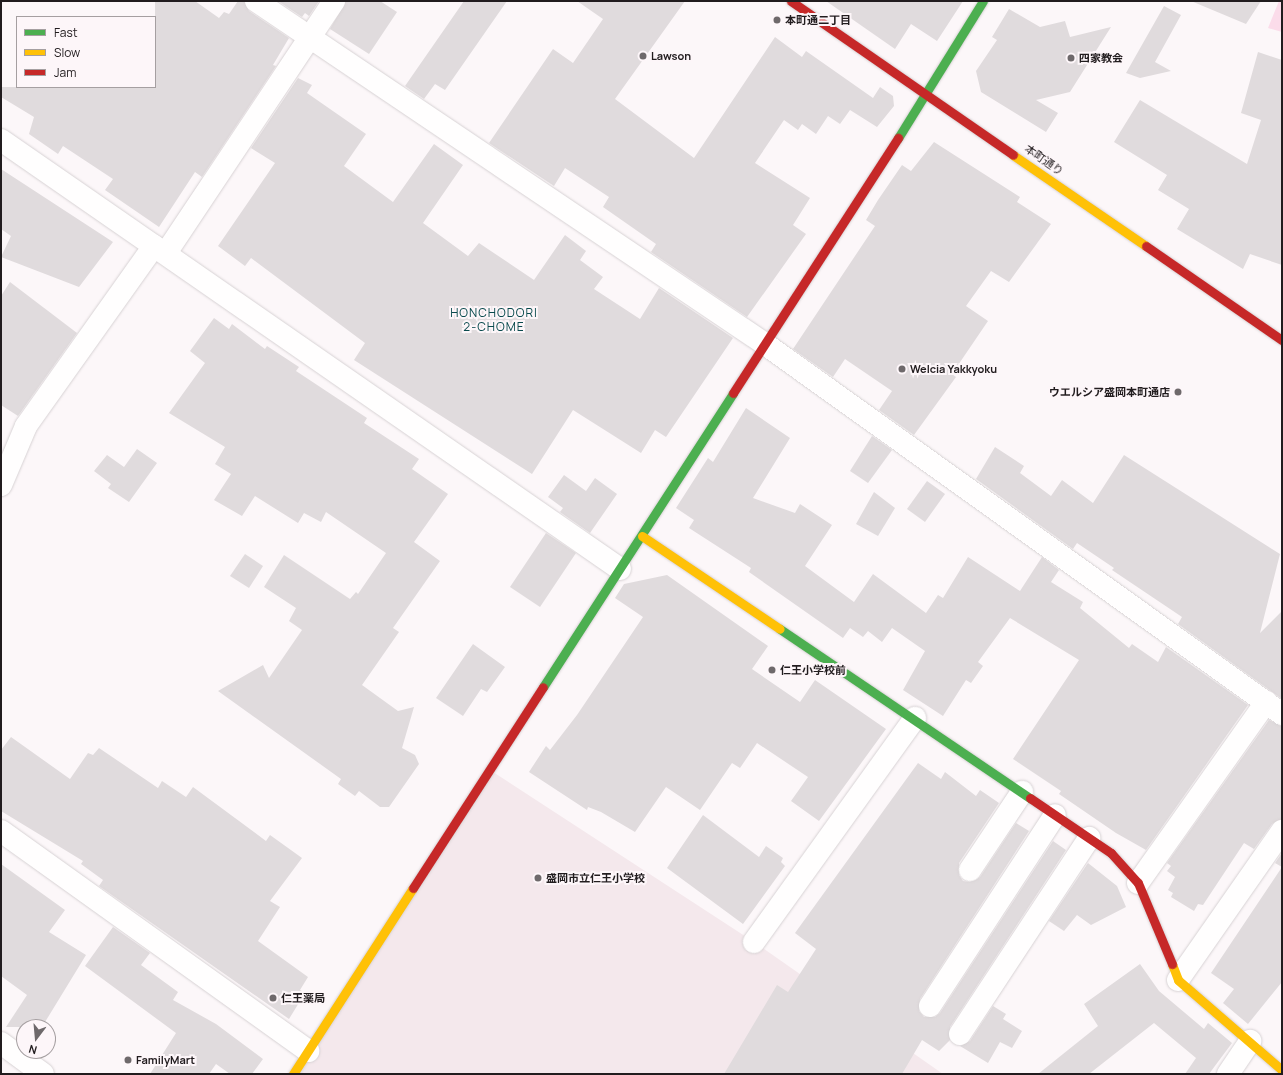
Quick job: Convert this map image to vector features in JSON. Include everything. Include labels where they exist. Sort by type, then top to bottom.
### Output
[{"type":"street","points":[[256,1],[765,344],[1274,708],[1138,884]]},
{"type":"street","points":[[1,485],[26,426],[160,250],[310,38],[334,1]]},
{"type":"street","name":"本町通り","points":[[790,1],[927,93],[1281,337]]},
{"type":"street","points":[[293,1074],[927,93],[983,1]]},
{"type":"street","points":[[1,140],[620,569]]},
{"type":"street","points":[[642,536],[915,718],[1111,853],[1138,884],[1178,980],[1282,1070]]},
{"type":"street","points":[[754,942],[915,718]]},
{"type":"street","points":[[970,870],[1022,792]]},
{"type":"street","points":[[930,1006],[1055,815]]},
{"type":"street","points":[[1,831],[308,1051]]},
{"type":"street","points":[[1178,980],[1282,831]]},
{"type":"street","points":[[960,1034],[1089,838]]},
{"type":"street","points":[[1228,1074],[1250,1041]]},
{"type":"street","points":[[1,1043],[43,1074]]},
{"type":"shaded area","points":[[1279,1],[1282,1],[1282,32],[1268,28]]},
{"type":"shaded area","name":"盛岡市立仁王小学校","points":[[490,770],[754,942],[943,1074],[293,1074]]},
{"type":"building","points":[[155,1],[195,1],[219,18],[224,12],[229,14],[238,1],[244,1],[249,11],[289,38],[273,65],[276,66],[202,177],[195,172],[159,227],[105,190],[113,179],[63,146],[58,154],[29,134],[34,117],[1,97],[1,87],[156,88]]},
{"type":"building","points":[[278,1],[319,1],[309,16],[305,13],[302,17]]},
{"type":"building","points":[[346,1],[380,1],[397,12],[369,54],[330,29]]},
{"type":"building","points":[[464,1],[507,1],[445,90],[435,84],[424,99],[405,86]]},
{"type":"building","points":[[577,1],[685,1],[615,99],[694,158],[775,37],[802,57],[806,51],[873,98],[880,87],[893,96],[894,106],[877,127],[850,110],[840,124],[828,116],[816,134],[802,124],[798,130],[784,120],[755,163],[810,198],[793,225],[806,234],[747,317],[651,252],[656,244],[603,207],[609,197],[565,168],[554,186],[489,143],[553,49],[573,63],[603,19]]},
{"type":"building","points":[[826,1],[963,1],[937,41],[911,24],[895,49]]},
{"type":"building","points":[[1191,1],[1261,1],[1246,24]]},
{"type":"building","points":[[1164,6],[1181,15],[1155,62],[1171,71],[1140,78],[1126,73]]},
{"type":"building","name":"四家教会","points":[[1009,9],[1040,27],[1065,21],[1070,37],[1111,27],[1070,92],[1036,100],[1058,113],[1046,132],[981,92],[976,71],[997,40],[992,37]]},
{"type":"building","points":[[1258,52],[1282,60],[1282,265],[1250,254],[1243,269],[1177,229],[1189,209],[1158,190],[1167,175],[1114,142],[1140,100],[1247,164],[1261,120],[1241,113]]},
{"type":"building","points":[[298,78],[312,85],[307,93],[366,134],[344,166],[393,202],[434,144],[463,165],[423,223],[468,256],[479,243],[534,280],[565,235],[586,251],[580,260],[603,277],[594,289],[640,319],[659,288],[733,338],[666,437],[655,430],[641,453],[573,410],[532,474],[354,360],[365,343],[251,258],[245,266],[218,246],[275,163],[251,148]]},
{"type":"building","points":[[934,142],[1020,197],[1017,202],[1051,224],[1009,282],[991,271],[966,306],[988,321],[952,374],[956,377],[914,435],[879,410],[892,391],[845,359],[833,377],[793,349],[875,226],[866,220],[878,200],[902,165],[911,171]]},
{"type":"building","points":[[1,169],[113,242],[79,287],[1,257],[11,236],[1,229]]},
{"type":"building","points":[[10,282],[77,333],[18,416],[1,405],[1,296]]},
{"type":"building","points":[[214,318],[229,329],[232,324],[265,349],[267,346],[299,367],[296,371],[367,418],[364,423],[419,459],[412,469],[448,494],[414,542],[440,561],[393,628],[399,632],[362,685],[398,711],[414,707],[402,748],[415,755],[419,764],[389,807],[380,807],[359,791],[355,796],[338,784],[341,779],[218,691],[263,665],[269,678],[302,630],[289,621],[296,608],[264,587],[284,555],[350,599],[356,592],[358,594],[386,553],[326,512],[321,522],[304,513],[298,523],[255,496],[242,516],[214,500],[231,474],[215,464],[225,447],[169,413],[205,363],[190,351]]},
{"type":"building","points":[[746,408],[790,438],[753,498],[795,513],[800,504],[832,525],[805,566],[854,602],[873,574],[926,613],[938,595],[943,598],[968,557],[1020,591],[1042,557],[1059,570],[1051,582],[1083,602],[1080,608],[1129,648],[1132,644],[1158,662],[1166,647],[1248,705],[1146,850],[1116,833],[1059,794],[1061,791],[1013,759],[1079,660],[1010,618],[978,662],[983,666],[971,683],[966,680],[943,716],[903,690],[925,651],[892,628],[882,642],[868,631],[863,637],[850,628],[843,638],[749,572],[751,568],[689,528],[694,520],[676,508],[708,458],[713,462]]},
{"type":"building","points":[[872,436],[892,450],[868,483],[850,471]]},
{"type":"building","points":[[995,447],[1024,466],[1020,473],[1051,496],[1062,480],[1093,503],[1124,455],[1280,554],[1260,633],[1282,611],[1282,699],[1178,624],[1182,617],[1112,570],[1114,568],[1077,543],[1073,549],[976,479]]},
{"type":"building","points":[[137,449],[157,463],[129,502],[108,488],[111,484],[94,471],[107,455],[124,467]]},
{"type":"building","points":[[564,475],[586,491],[595,478],[617,494],[590,533],[560,512],[563,508],[548,497]]},
{"type":"building","points":[[927,481],[945,494],[925,522],[907,509]]},
{"type":"building","points":[[874,492],[895,508],[878,536],[856,524]]},
{"type":"building","points":[[546,533],[576,553],[540,607],[510,587]]},
{"type":"building","points":[[245,554],[263,566],[249,588],[230,576]]},
{"type":"building","points":[[667,575],[768,646],[752,669],[800,702],[815,680],[886,729],[819,821],[791,801],[808,777],[757,743],[740,768],[732,763],[700,810],[666,787],[635,832],[601,812],[588,807],[587,810],[529,772],[546,746],[550,750],[577,715],[643,617],[615,598],[624,584]]},
{"type":"building","points":[[473,644],[505,667],[487,692],[481,689],[463,716],[436,698]]},
{"type":"building","points":[[1269,720],[1282,726],[1282,819],[1272,824],[1254,849],[1244,843],[1203,905],[1198,904],[1194,911],[1171,897],[1173,893],[1168,890],[1175,877],[1167,871],[1171,866],[1167,863]]},
{"type":"building","points":[[11,737],[70,779],[88,753],[93,755],[99,748],[158,788],[162,781],[186,797],[193,787],[266,841],[270,835],[302,858],[270,901],[280,907],[258,941],[308,977],[300,990],[305,993],[289,1019],[99,886],[103,880],[81,864],[83,861],[1,811],[1,750]]},
{"type":"building","points":[[918,763],[941,779],[945,772],[976,796],[980,790],[999,803],[959,863],[959,875],[963,881],[970,882],[980,877],[1016,823],[1029,831],[920,999],[919,1011],[924,1017],[935,1017],[940,1013],[1053,841],[1066,850],[950,1027],[950,1040],[939,1051],[922,1040],[902,1074],[724,1074],[777,985],[788,992],[816,949],[795,933]]},
{"type":"building","points":[[703,815],[759,857],[766,846],[783,858],[781,862],[785,866],[743,924],[667,868]]},
{"type":"building","points":[[1282,853],[1282,867],[1275,863]]},
{"type":"building","points":[[1088,863],[1117,886],[1126,907],[1091,925],[1077,915],[1064,931],[1049,921]]},
{"type":"building","points":[[1,864],[65,910],[49,932],[86,955],[47,1019],[16,1019],[16,1027],[6,1027],[27,995],[1,976]]},
{"type":"building","points":[[1282,867],[1282,982],[1248,1024],[1223,1003],[1234,989],[1211,973]]},
{"type":"building","points":[[113,927],[150,953],[141,965],[178,992],[173,1000],[216,1024],[263,1059],[252,1074],[230,1074],[216,1064],[209,1074],[150,1074],[176,1033],[85,966]]},
{"type":"building","points":[[1140,964],[1159,991],[1204,1029],[1208,1023],[1232,1043],[1209,1074],[1185,1074],[1196,1058],[1154,1023],[1089,1074],[1038,1074],[1098,1026],[1084,1004]]},
{"type":"building","points":[[993,1006],[1006,1014],[1003,1019],[1022,1031],[1012,1048],[1000,1042],[988,1063],[960,1046],[970,1041]]},
{"type":"traffic: fast","points":[[898,138],[983,1]]},
{"type":"traffic: fast","points":[[543,687],[733,393]]},
{"type":"traffic: fast","points":[[780,629],[1030,798]]},
{"type":"traffic: slow","points":[[1013,155],[1146,246]]},
{"type":"traffic: slow","points":[[642,536],[780,629]]},
{"type":"traffic: slow","points":[[293,1074],[413,888]]},
{"type":"traffic: slow","points":[[1172,964],[1178,980],[1282,1070]]},
{"type":"traffic: jam","points":[[791,1],[1013,155]]},
{"type":"traffic: jam","points":[[733,393],[898,138]]},
{"type":"traffic: jam","points":[[1146,246],[1282,340]]},
{"type":"traffic: jam","points":[[413,888],[543,687]]},
{"type":"traffic: jam","points":[[1030,798],[1111,853],[1138,883],[1172,964]]},
{"type":"place","name":"本町通二丁目","points":[[777,20]]},
{"type":"place","name":"Lawson","points":[[643,56]]},
{"type":"place","name":"四家教会","points":[[1071,58]]},
{"type":"place","name":"Welcia Yakkyoku","points":[[902,369]]},
{"type":"place","name":"ウエルシア盛岡本町通店","points":[[1178,392]]},
{"type":"place","name":"仁王小学校前","points":[[772,670]]},
{"type":"place","name":"盛岡市立仁王小学校","points":[[538,878]]},
{"type":"place","name":"仁王薬局","points":[[273,998]]},
{"type":"place","name":"FamilyMart","points":[[128,1060]]},
{"type":"district","name":"HONCHODORI 2-CHOME","points":[[494,320]]}]
